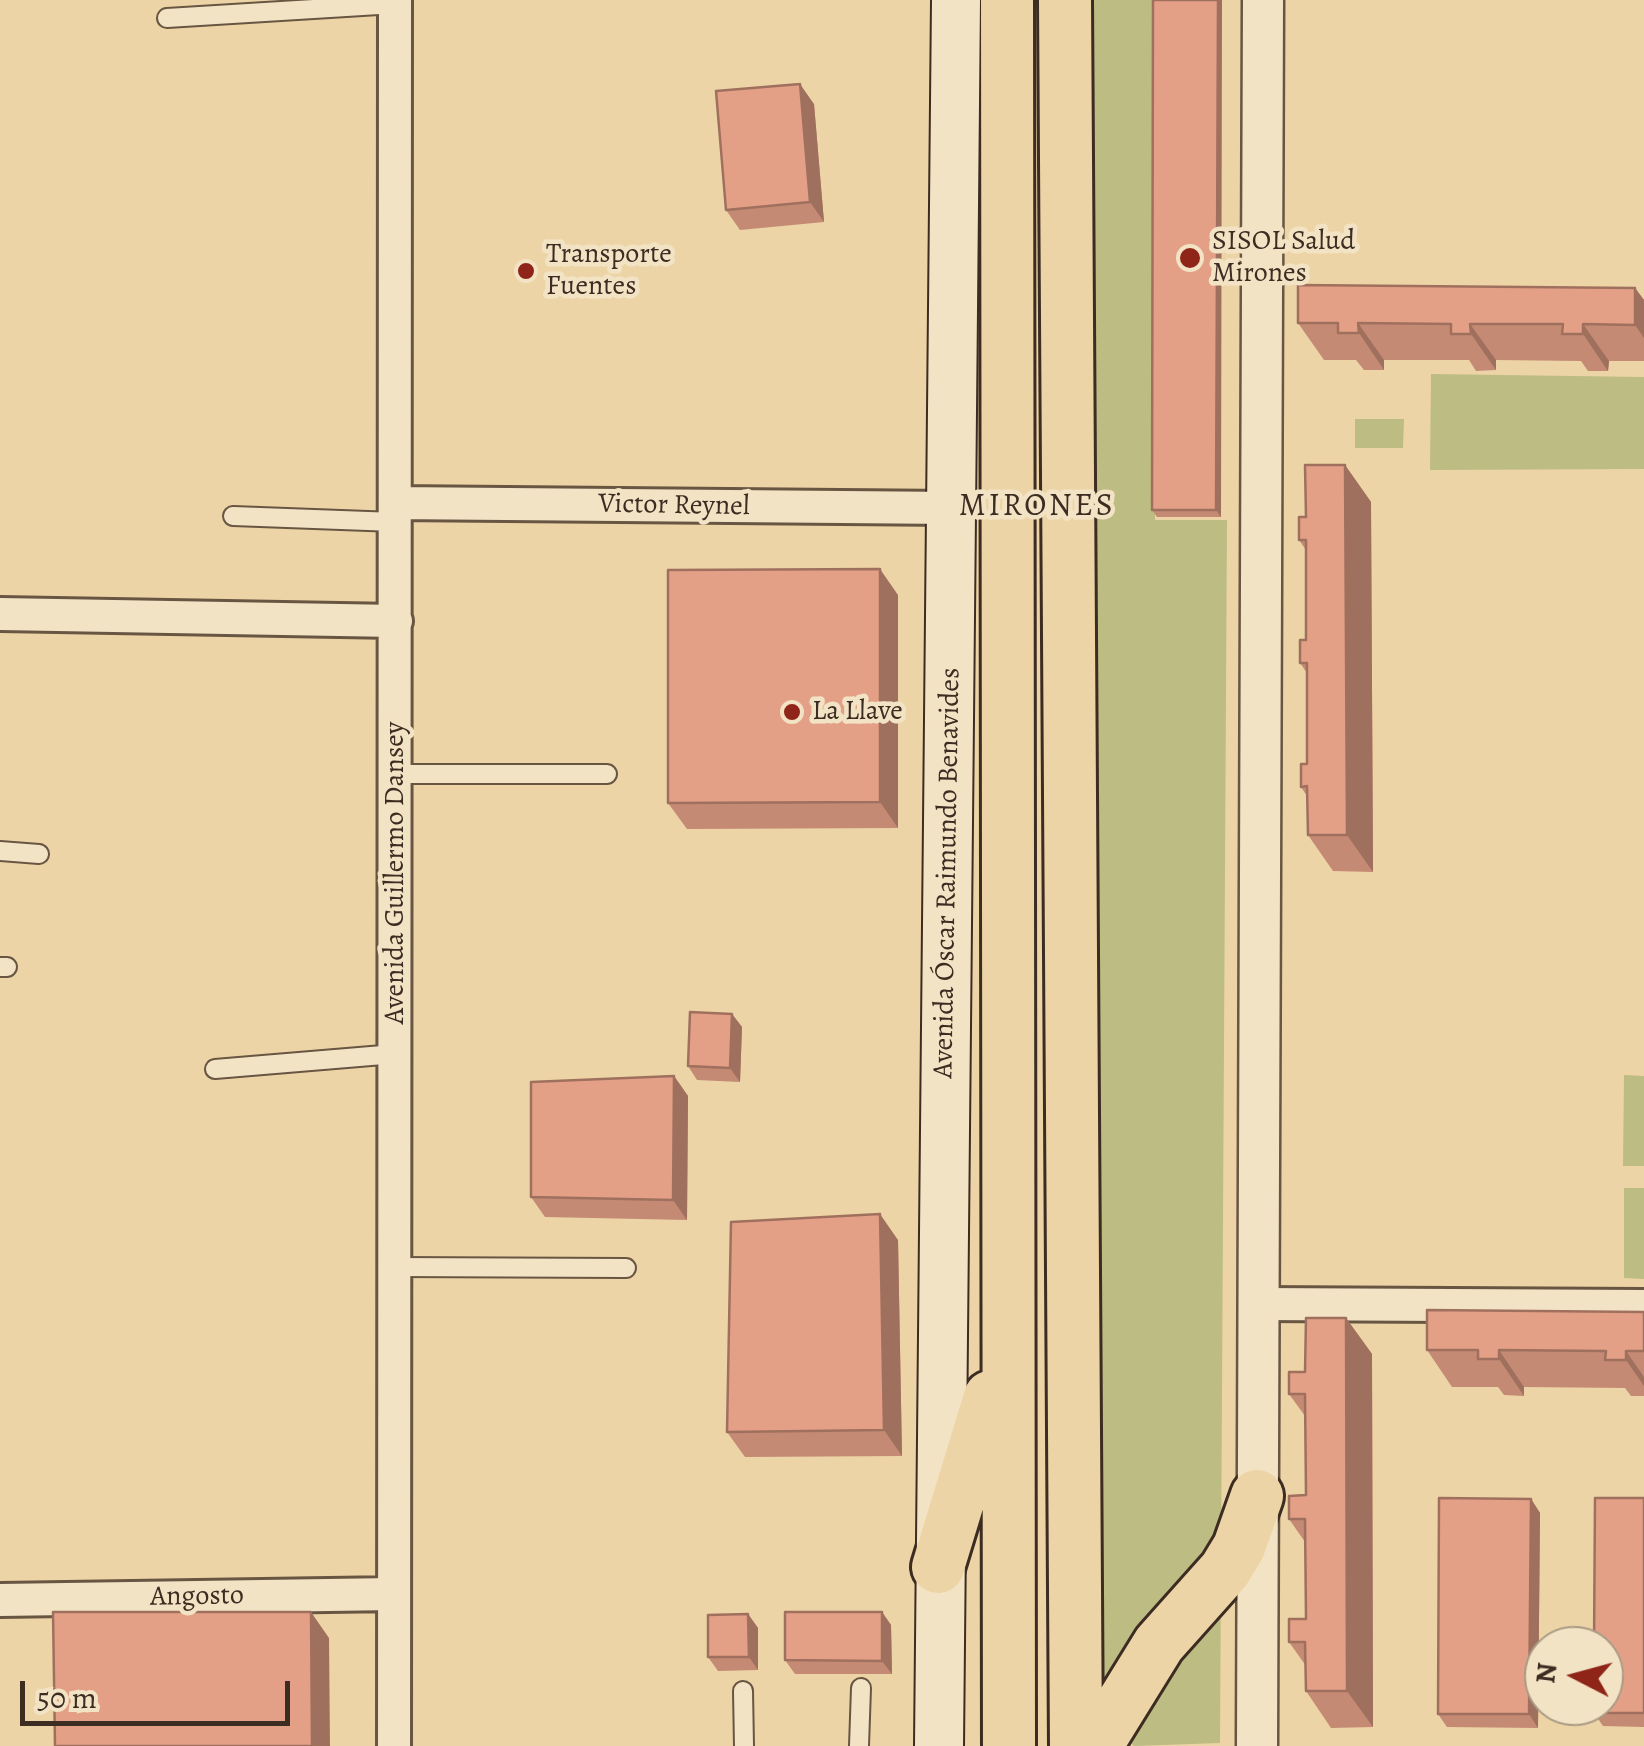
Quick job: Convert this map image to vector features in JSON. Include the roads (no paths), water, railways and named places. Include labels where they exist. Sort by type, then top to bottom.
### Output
[{"type":"main road","name":"Avenida Óscar Raimundo Benavides","points":[[939,1746],[956,0]]},
{"type":"main road","name":"Avenida Óscar Raimundo Benavides","points":[[1007,0],[1009,1746]]},
{"type":"main road","points":[[1066,0],[1076,1746]]},
{"type":"main road","points":[[938,1568],[1006,1348]]},
{"type":"main road","points":[[1096,1746],[1159,1644],[1225,1570],[1239,1548],[1257,1496]]},
{"type":"street","points":[[1257,1746],[1263,0]]},
{"type":"street","name":"Avenida Guillermo Dansey","points":[[394,2],[394,1746]]},
{"type":"street","name":"Victor Reynel","points":[[395,512],[953,508]]},
{"type":"street","points":[[0,614],[396,621]]},
{"type":"street","points":[[1258,1304],[1644,1306]]},
{"type":"street","name":"Angosto","points":[[0,1600],[394,1594]]},
{"type":"lane","points":[[167,18],[394,2]]},
{"type":"lane","points":[[233,516],[395,512]]},
{"type":"lane","points":[[396,774],[608,774]]},
{"type":"lane","points":[[0,852],[39,854]]},
{"type":"lane","points":[[215,1069],[395,1054]]},
{"type":"lane","points":[[394,1268],[626,1268]]},
{"type":"lane","points":[[859,1746],[861,1688]]},
{"type":"lane","points":[[743,1691],[744,1746]]},
{"type":"place","name":"SISOL Salud Mirones","points":[[1190,258]]},
{"type":"place","name":"Transporte Fuentes","points":[[526,271]]},
{"type":"place","name":"La Llave","points":[[792,712]]},
{"type":"district","name":"MIRONES","points":[[1037,507]]}]
